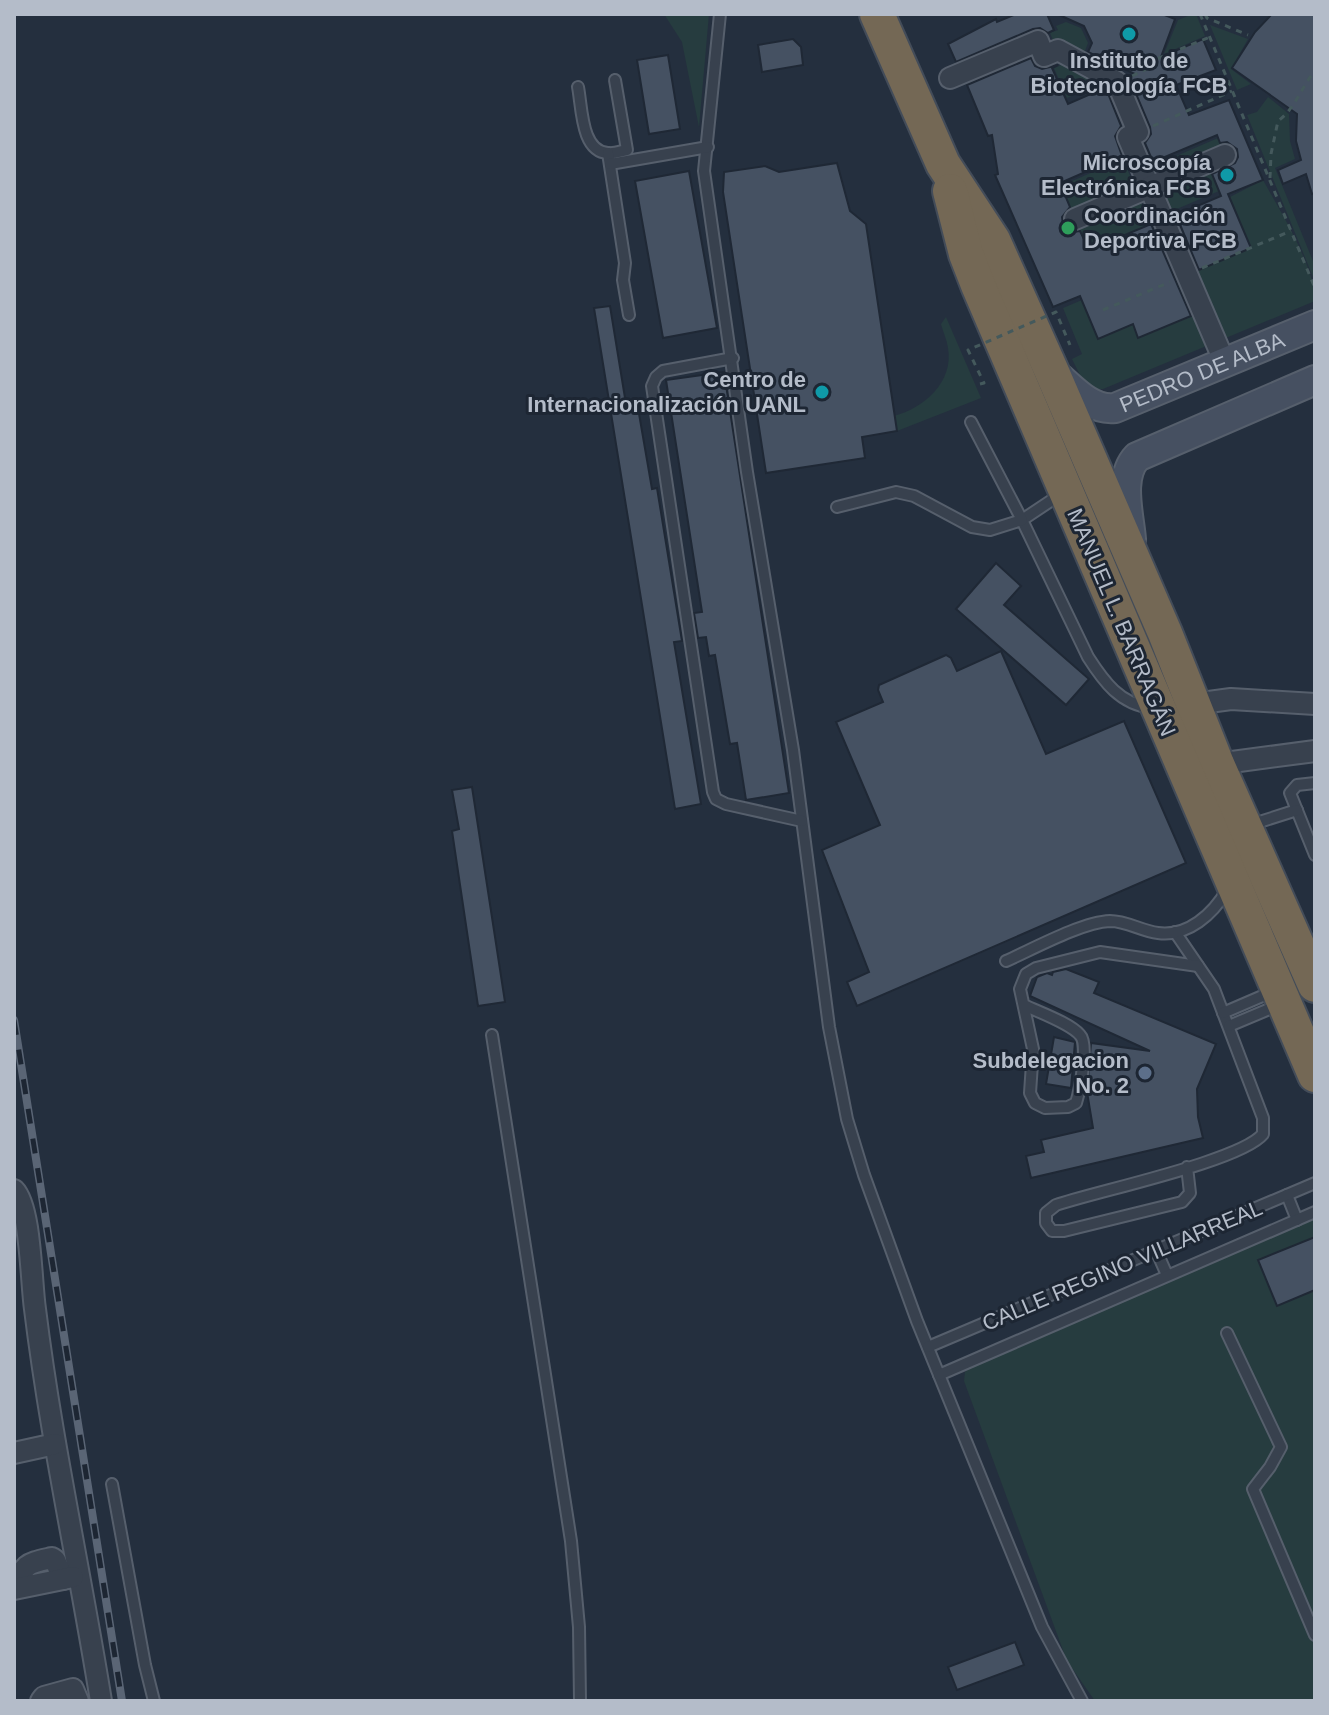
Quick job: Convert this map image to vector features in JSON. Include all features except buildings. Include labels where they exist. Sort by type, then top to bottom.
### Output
[{"type":"highway","name":"MANUEL L. BARRAGÁN","points":[[877,14],[943,164],[966,254],[1315,1075]]},
{"type":"highway","name":"MANUEL L. BARRAGÁN","points":[[943,164],[993,240],[1061,358],[1132,557],[1217,764],[1315,985]]},
{"type":"street","points":[[950,78],[1038,41],[1044,56],[1058,50],[1117,82],[1138,132],[1128,137],[1225,363]]},
{"type":"street","points":[[1075,219],[1225,155]]},
{"type":"street","name":"PEDRO DE ALBA","points":[[1061,358],[1093,405],[1110,409],[1315,325]]},
{"type":"street","points":[[1132,557],[1127,484],[1128,470],[1137,457],[1315,380]]},
{"type":"street","points":[[1194,704],[1231,699],[1315,704]]},
{"type":"street","points":[[1217,764],[1315,751]]},
{"type":"street","points":[[14,1190],[24,1205],[72,1578],[101,1701]]},
{"type":"street","points":[[14,1314],[35,1309]]},
{"type":"street","points":[[14,1453],[55,1444]]},
{"type":"street","points":[[14,1589],[72,1578]]},
{"type":"street","points":[[41,1701],[44,1697],[73,1689],[78,1701]]},
{"type":"lane","points":[[720,14],[704,171],[747,472],[793,750],[829,1027],[847,1119],[869,1190],[939,1375],[1042,1627],[1082,1701]]},
{"type":"lane","points":[[609,159],[627,150],[615,80]]},
{"type":"lane","points":[[578,87],[590,143],[609,159],[708,147]]},
{"type":"lane","points":[[609,159],[625,263],[623,280],[629,315]]},
{"type":"lane","points":[[733,358],[663,371],[652,386],[670,517],[716,799],[802,821]]},
{"type":"lane","points":[[971,422],[1100,676],[1113,691],[1136,706],[1159,709]]},
{"type":"lane","points":[[837,507],[896,492],[914,496],[972,527],[990,530],[1022,520],[1066,490]]},
{"type":"lane","points":[[1315,783],[1292,788],[1290,793],[1315,855]]},
{"type":"lane","points":[[1245,827],[1297,810]]},
{"type":"lane","points":[[1006,961],[1066,934],[1109,921],[1157,933],[1175,932],[1198,923],[1208,915],[1233,882]]},
{"type":"lane","points":[[1175,932],[1214,989],[1263,1118],[1263,1134],[1253,1144],[1187,1167],[1056,1205],[1046,1213],[1046,1223],[1052,1231],[1064,1231],[1182,1202],[1190,1193],[1187,1167]]},
{"type":"lane","points":[[1024,1005],[1073,1029],[1085,1043],[1079,1094],[1076,1103],[1068,1107],[1045,1108],[1035,1103],[1030,1093],[1033,1049],[1020,989],[1026,974],[1036,968],[1100,952],[1198,966]]},
{"type":"lane","points":[[1223,1013],[1282,996]]},
{"type":"lane","points":[[1229,1026],[1282,996]]},
{"type":"lane","points":[[492,1035],[571,1541],[579,1627],[580,1701]]},
{"type":"lane","name":"CALLE REGINO VILLARREAL","points":[[928,1347],[1315,1183]]},
{"type":"lane","points":[[1287,1195],[1297,1220]]},
{"type":"lane","name":"CALLE REGINO VILLARREAL","points":[[939,1375],[1315,1212]]},
{"type":"lane","points":[[1156,1250],[1167,1275]]},
{"type":"lane","points":[[1227,1333],[1281,1447],[1253,1489],[1315,1635]]},
{"type":"lane","points":[[112,1484],[154,1701]]},
{"type":"path","points":[[1203,14],[1248,35]]},
{"type":"path","points":[[1203,14],[1315,288]]},
{"type":"path","points":[[1117,82],[1151,67],[1149,62],[1210,37]]},
{"type":"path","points":[[1270,181],[1271,154],[1278,121],[1291,111],[1315,71]]},
{"type":"path","points":[[1138,132],[1232,91]]},
{"type":"path","points":[[980,384],[984,383],[968,350],[1056,312],[1061,358]]},
{"type":"green space","points":[[664,14],[709,14],[699,127],[682,42]]},
{"type":"green space","points":[[1196,14],[1205,36],[1164,54],[1178,20]]},
{"type":"green space","points":[[1066,22],[1081,28],[1088,43],[1083,56],[1118,70],[1108,81],[1067,98],[1054,68],[1063,64],[1050,33]]},
{"type":"green space","points":[[1210,25],[1248,39],[1231,69],[1251,84],[1237,90]]},
{"type":"green space","points":[[1268,97],[1289,114],[1290,141],[1295,159],[1275,168],[1315,266],[1315,282],[1247,115],[1257,112]]},
{"type":"green space","points":[[1225,135],[1229,144],[1222,148],[1211,171],[1219,191],[1172,211],[1153,166]]},
{"type":"green space","points":[[1123,159],[1151,225],[1089,251],[1067,199],[1056,188]]},
{"type":"green space","points":[[1263,180],[1303,256],[1315,301],[1103,389],[1095,389],[1083,381],[1072,359],[1082,354],[1063,308],[1082,300],[1098,339],[1103,310],[1250,248],[1230,197]],"holes":[[[1197,297],[1203,311],[1138,338],[1133,324]]]},
{"type":"green space","points":[[946,317],[981,398],[897,431],[894,416],[926,400],[946,372],[948,348],[941,324]]},
{"type":"green space","points":[[1315,1219],[1315,1701],[1095,1701],[1067,1661],[964,1381],[965,1372]]},
{"type":"railway","points":[[14,1020],[122,1701]]},
{"type":"place","name":"Instituto de Biotecnología FCB","points":[[1129,34]]},
{"type":"place","name":"Microscopía Electrónica FCB","points":[[1227,175]]},
{"type":"place","name":"Coordinación Deportiva FCB","points":[[1068,228]]},
{"type":"place","name":"Centro de Internacionalización UANL","points":[[822,392]]},
{"type":"place","name":"Subdelegacion No. 2","points":[[1145,1073]]}]
